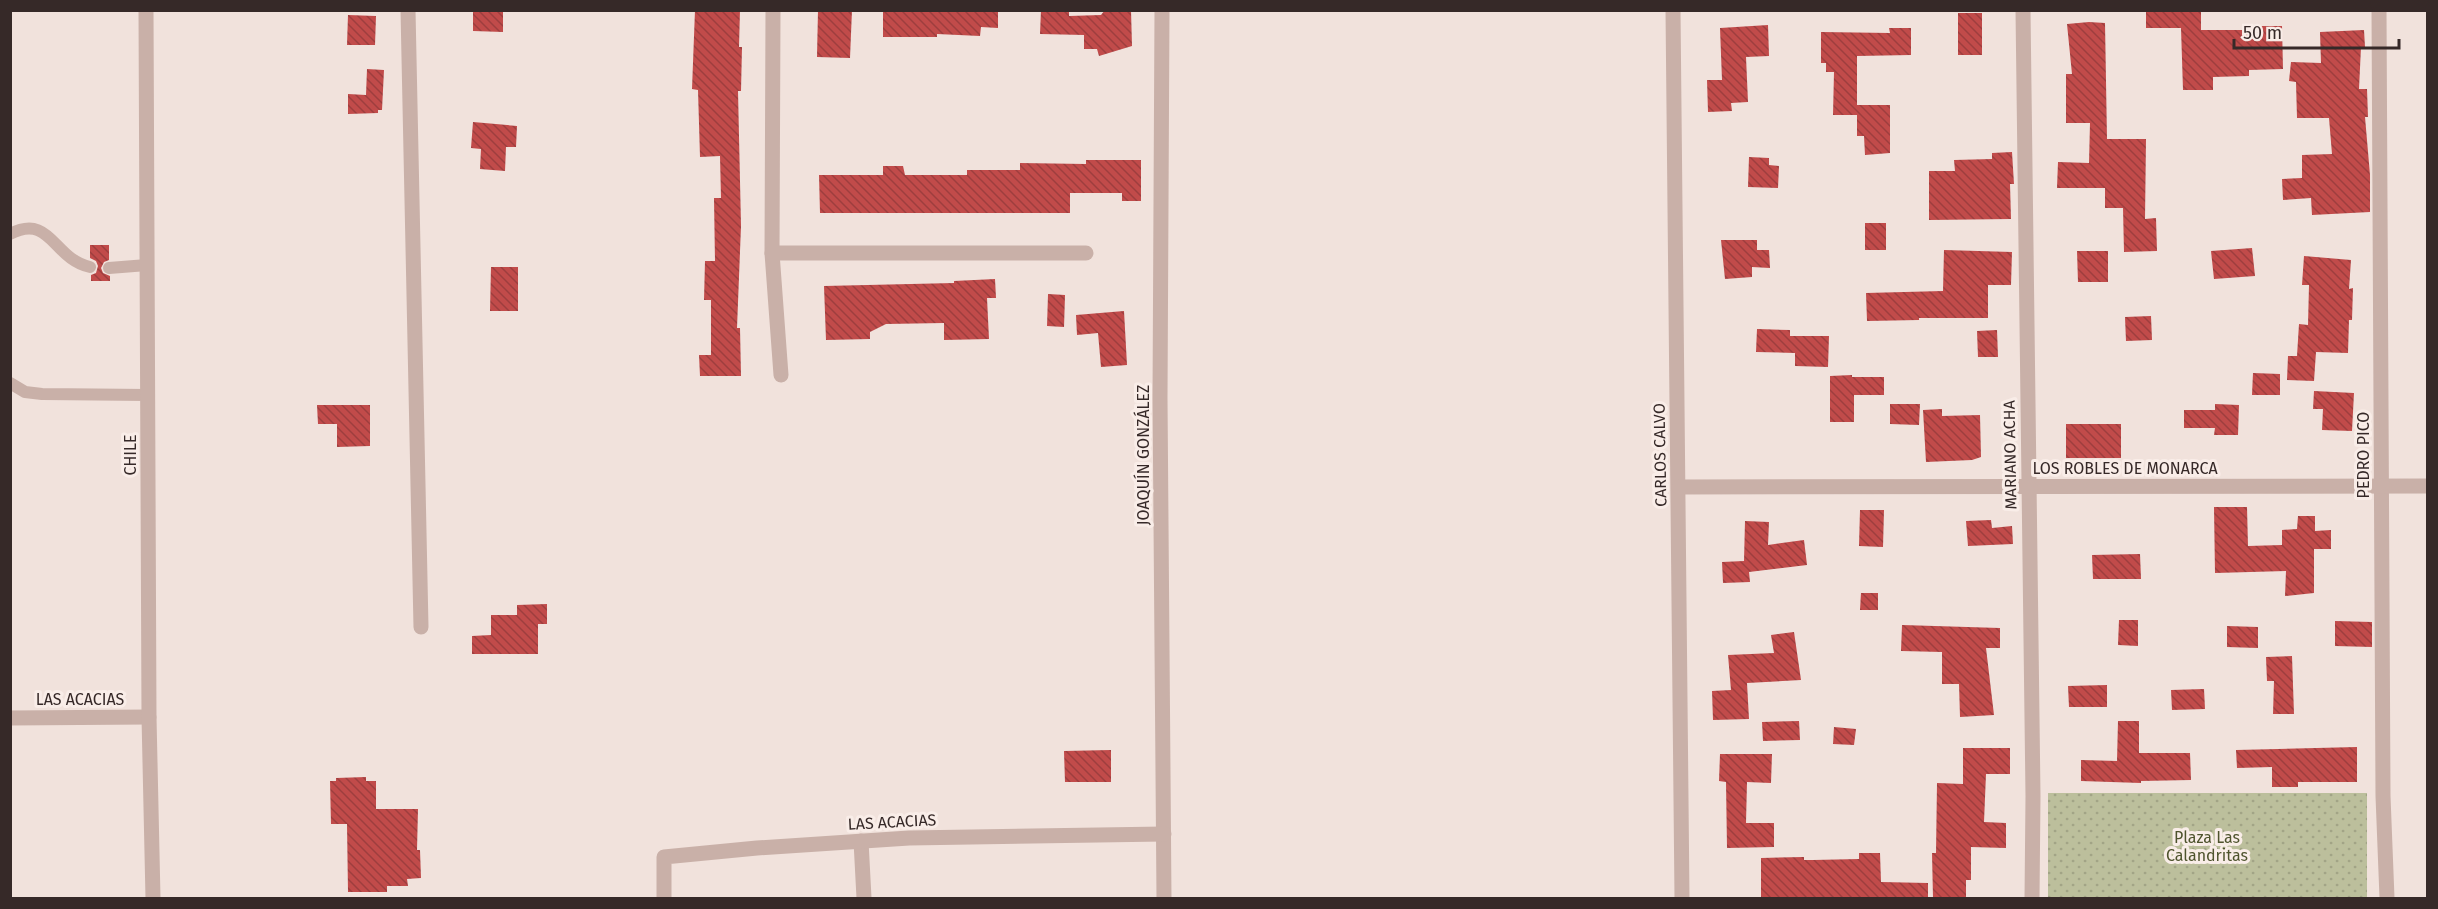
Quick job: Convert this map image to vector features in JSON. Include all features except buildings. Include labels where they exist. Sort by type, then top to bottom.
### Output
[{"type":"street","name":"CHILE","points":[[147,10],[149,717],[153,898]]},
{"type":"street","points":[[408,10],[421,627]]},
{"type":"street","points":[[773,10],[771,253],[781,375]]},
{"type":"street","name":"JOAQUÍN GONZÁLEZ","points":[[1162,10],[1160,398],[1164,898]]},
{"type":"street","name":"CARLOS CALVO","points":[[1673,10],[1682,898]]},
{"type":"street","name":"MARIANO ACHA","points":[[2023,10],[2033,796],[2032,898]]},
{"type":"street","name":"PEDRO PICO","points":[[2379,10],[2383,796],[2387,898]]},
{"type":"street","points":[[771,253],[1086,253]]},
{"type":"street","name":"LOS ROBLES DE MONARCA","points":[[1679,487],[2427,486]]},
{"type":"street","name":"LAS ACACIAS","points":[[10,717],[149,717]]},
{"type":"street","name":"LAS ACACIAS","points":[[664,898],[664,857],[909,838],[1164,834]]},
{"type":"street","points":[[861,841],[864,898]]},
{"type":"lane","points":[[10,234],[21,228],[37,228],[49,236],[64,254],[78,264],[90,267]]},
{"type":"lane","points":[[109,268],[147,265]]},
{"type":"lane","points":[[12,386],[25,392],[42,394],[148,395]]},
{"type":"green space","name":"Plaza Las Calandritas","points":[[2048,793],[2367,793],[2367,898],[2048,898]]}]
